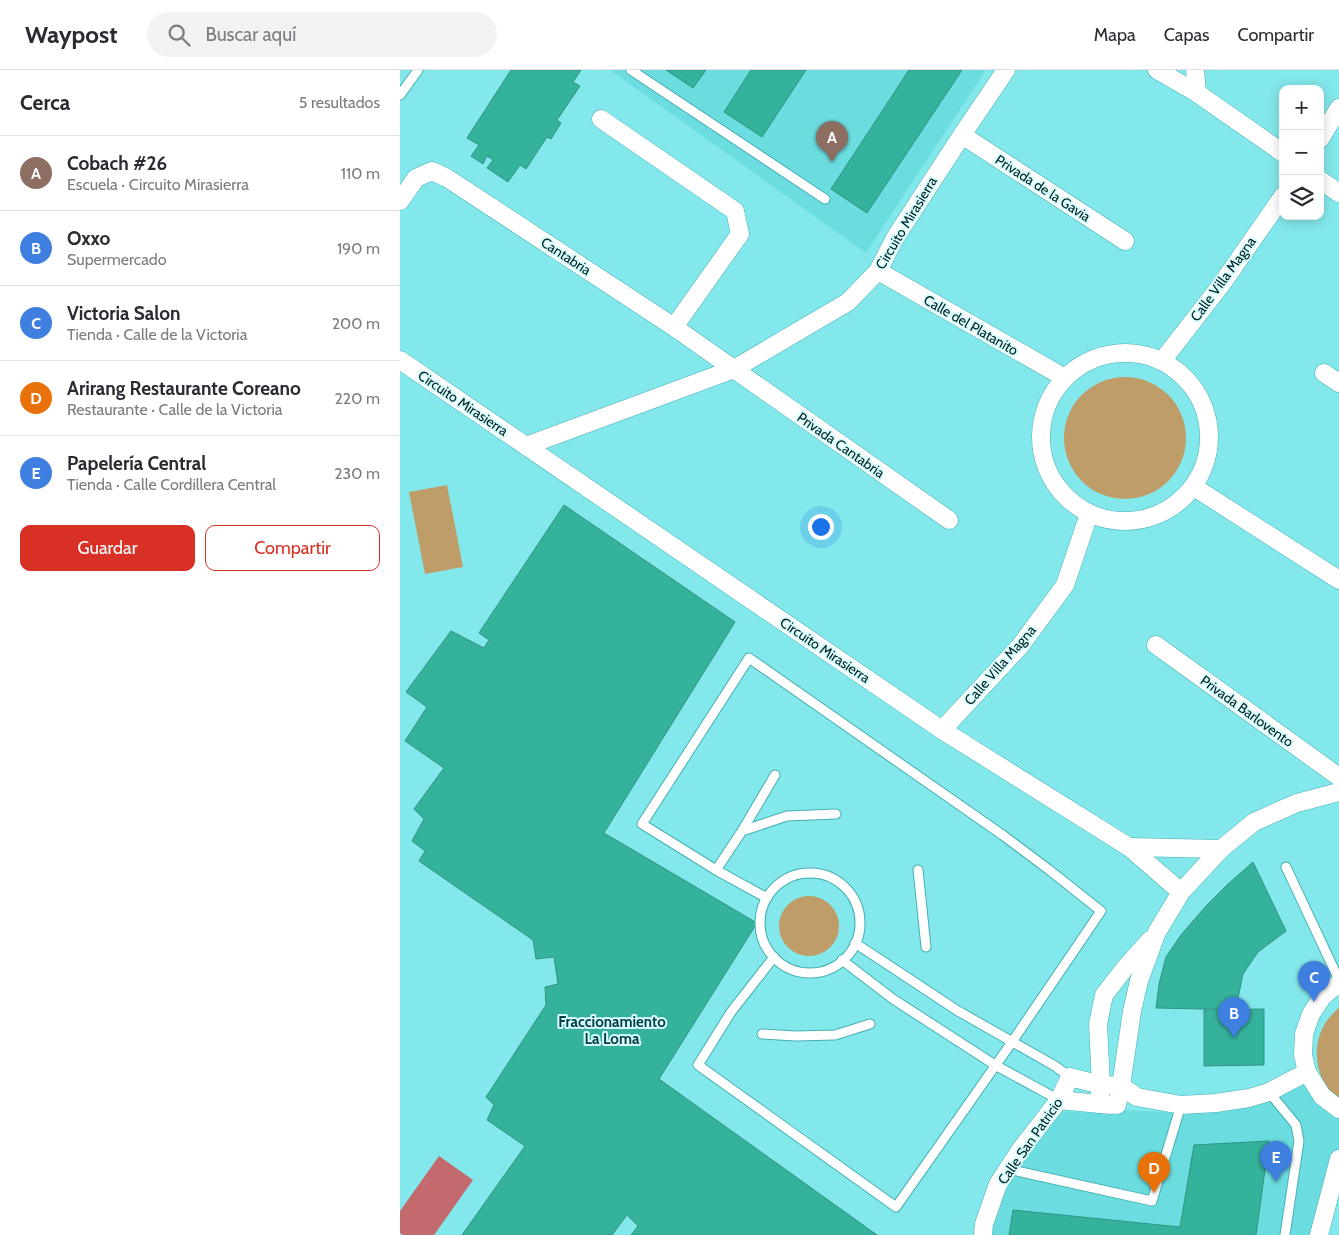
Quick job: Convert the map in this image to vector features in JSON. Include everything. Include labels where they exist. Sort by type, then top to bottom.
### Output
[{"type":"street","name":"Circuito Mirasierra","points":[[526,446],[734,369],[848,302],[878,272],[895,238],[1006,70]]},
{"type":"street","points":[[1156,70],[1197,92],[1279,150]]},
{"type":"street","points":[[1195,70],[1197,92]]},
{"type":"street","points":[[1324,132],[1339,108]]},
{"type":"street","points":[[601,118],[736,211],[740,234],[674,326]]},
{"type":"street","name":"Privada de la Gavia","points":[[962,135],[1125,241]]},
{"type":"street","name":"Cantabria","points":[[400,201],[416,178],[432,171],[447,178],[674,326],[734,369]]},
{"type":"street","points":[[1324,183],[1339,193]]},
{"type":"street","name":"Calle Villa Magna","points":[[1162,361],[1221,285],[1279,202]]},
{"type":"street","name":"Calle del Platanito","points":[[878,272],[1065,378]]},
{"type":"street","points":[[1137,353],[1162,361],[1182,374],[1193,387],[1198,393],[1208,416],[1210,441],[1205,465],[1194,487],[1173,507],[1146,519],[1117,522],[1089,514],[1067,499],[1050,477],[1041,452],[1041,424],[1050,399],[1065,378],[1086,362],[1111,354],[1137,353]]},
{"type":"street","name":"Circuito Mirasierra","points":[[400,360],[942,730],[1129,846],[1181,892]]},
{"type":"street","name":"Privada Cantabria","points":[[734,369],[949,520]]},
{"type":"street","points":[[1324,373],[1339,383]]},
{"type":"street","points":[[1194,487],[1339,580]]},
{"type":"street","name":"Calle Villa Magna","points":[[942,730],[1021,645],[1065,584],[1089,514]]},
{"type":"street","name":"Privada Barlovento","points":[[1156,645],[1339,777]]},
{"type":"street","points":[[1099,1104],[1101,1085],[1098,1024],[1104,995],[1157,932],[1181,892],[1221,849],[1254,822],[1297,803],[1339,792]]},
{"type":"street","name":"Circuito Mirasierra","points":[[1129,846],[1221,849]]},
{"type":"street","points":[[1117,1105],[1122,1086],[1132,1011],[1139,981],[1157,932]]},
{"type":"street","points":[[1339,982],[1323,996],[1311,1014],[1304,1034],[1303,1055],[1308,1072],[1322,1096],[1339,1109]]},
{"type":"street","points":[[1070,1077],[1101,1085],[1122,1086],[1137,1097],[1181,1106],[1249,1098],[1269,1092],[1308,1072]]},
{"type":"street","name":"Calle San Patricio","points":[[983,1235],[984,1224],[998,1184],[1020,1149],[1059,1100],[1070,1077]]},
{"type":"street","points":[[1059,1100],[1117,1105],[1137,1097]]},
{"type":"street","points":[[1319,1235],[1339,1158]]},
{"type":"lane","points":[[400,95],[418,70]]},
{"type":"lane","points":[[631,70],[825,199]]},
{"type":"lane","points":[[767,898],[716,870],[642,824],[749,658],[1004,836],[1048,868],[1100,911],[1012,1042],[896,1207],[698,1065],[731,1012],[774,957]]},
{"type":"lane","points":[[716,870],[742,831],[775,775]]},
{"type":"lane","points":[[742,831],[787,816],[836,814]]},
{"type":"lane","points":[[1286,867],[1339,982]]},
{"type":"lane","points":[[918,870],[926,947]]},
{"type":"lane","points":[[805,873],[821,874],[836,880],[848,890],[856,903],[860,918],[855,943],[842,960],[830,968],[815,972],[793,969],[774,957],[766,947],[761,934],[762,909],[767,898],[777,885],[790,877],[805,873]]},
{"type":"lane","points":[[855,943],[958,1011],[1055,1066],[1070,1077]]},
{"type":"lane","points":[[842,960],[893,999],[995,1065],[1059,1100]]},
{"type":"lane","points":[[762,1034],[796,1036],[835,1035],[870,1024]]},
{"type":"lane","points":[[1269,1092],[1296,1125],[1299,1140],[1285,1235]]},
{"type":"lane","points":[[1008,1169],[1152,1201],[1181,1106]]},
{"type":"shaded area","points":[[610,70],[986,70],[866,253]]},
{"type":"shaded area","points":[[1125,377],[1137,378],[1148,382],[1159,387],[1168,395],[1176,404],[1181,415],[1185,426],[1185,450],[1181,461],[1176,472],[1168,481],[1159,489],[1148,494],[1137,498],[1125,499],[1113,498],[1102,494],[1091,489],[1082,481],[1074,472],[1069,461],[1065,450],[1064,438],[1065,426],[1069,415],[1074,404],[1082,395],[1091,387],[1102,382],[1113,378]]},
{"type":"shaded area","points":[[447,485],[463,567],[425,574],[409,492]]},
{"type":"shaded area","points":[[809,896],[826,901],[834,909],[839,926],[834,943],[826,951],[809,956],[792,951],[784,943],[779,926],[784,909],[792,901]]},
{"type":"shaded area","points":[[1339,1007],[1339,1099],[1331,1092],[1320,1073],[1317,1052],[1321,1032],[1327,1020]]},
{"type":"shaded area","points":[[1309,1076],[1339,1111],[1339,1153],[1317,1235],[989,1235],[1001,1197],[1059,1111],[1090,1113],[1124,1110],[1182,1113]]},
{"type":"shaded area","points":[[439,1156],[473,1180],[434,1235],[403,1235],[400,1233],[400,1211]]},
{"type":"building","points":[[511,70],[581,70],[573,82],[580,86],[557,120],[561,123],[551,139],[547,137],[526,169],[520,165],[508,182],[487,168],[493,160],[487,156],[483,164],[471,156],[479,145],[467,138]]},
{"type":"building","points":[[666,70],[706,70],[693,88]]},
{"type":"building","points":[[751,70],[806,70],[762,137],[724,112]]},
{"type":"building","points":[[909,70],[962,70],[867,213],[831,189]]},
{"type":"building","points":[[564,505],[735,622],[604,833],[757,923],[659,1079],[877,1235],[631,1235],[638,1226],[627,1215],[612,1235],[462,1235],[525,1146],[487,1120],[494,1105],[486,1097],[546,1005],[545,987],[558,984],[554,957],[536,959],[533,940],[419,861],[425,851],[412,841],[424,819],[414,809],[444,768],[405,741],[427,707],[406,692],[451,631],[484,648],[489,640],[479,633]]},
{"type":"building","points":[[1253,862],[1286,931],[1258,952],[1243,974],[1236,1008],[1156,1008],[1159,984],[1166,957],[1181,935],[1206,906]]},
{"type":"building","points":[[1264,1009],[1264,1065],[1204,1066],[1204,1010]]},
{"type":"building","points":[[1269,1141],[1256,1235],[1009,1235],[1013,1210],[1180,1227],[1194,1145]]},
{"type":"place","name":"Cobach #26","points":[[832,162]]},
{"type":"place","name":"Victoria Salon","points":[[1314,1002]]},
{"type":"place","name":"Oxxo","points":[[1234,1038]]},
{"type":"place","name":"Papelería Central","points":[[1276,1182]]},
{"type":"place","name":"Arirang Restaurante Coreano","points":[[1154,1193]]},
{"type":"district","name":"Fraccionamiento La Loma","points":[[612,1030]]}]
